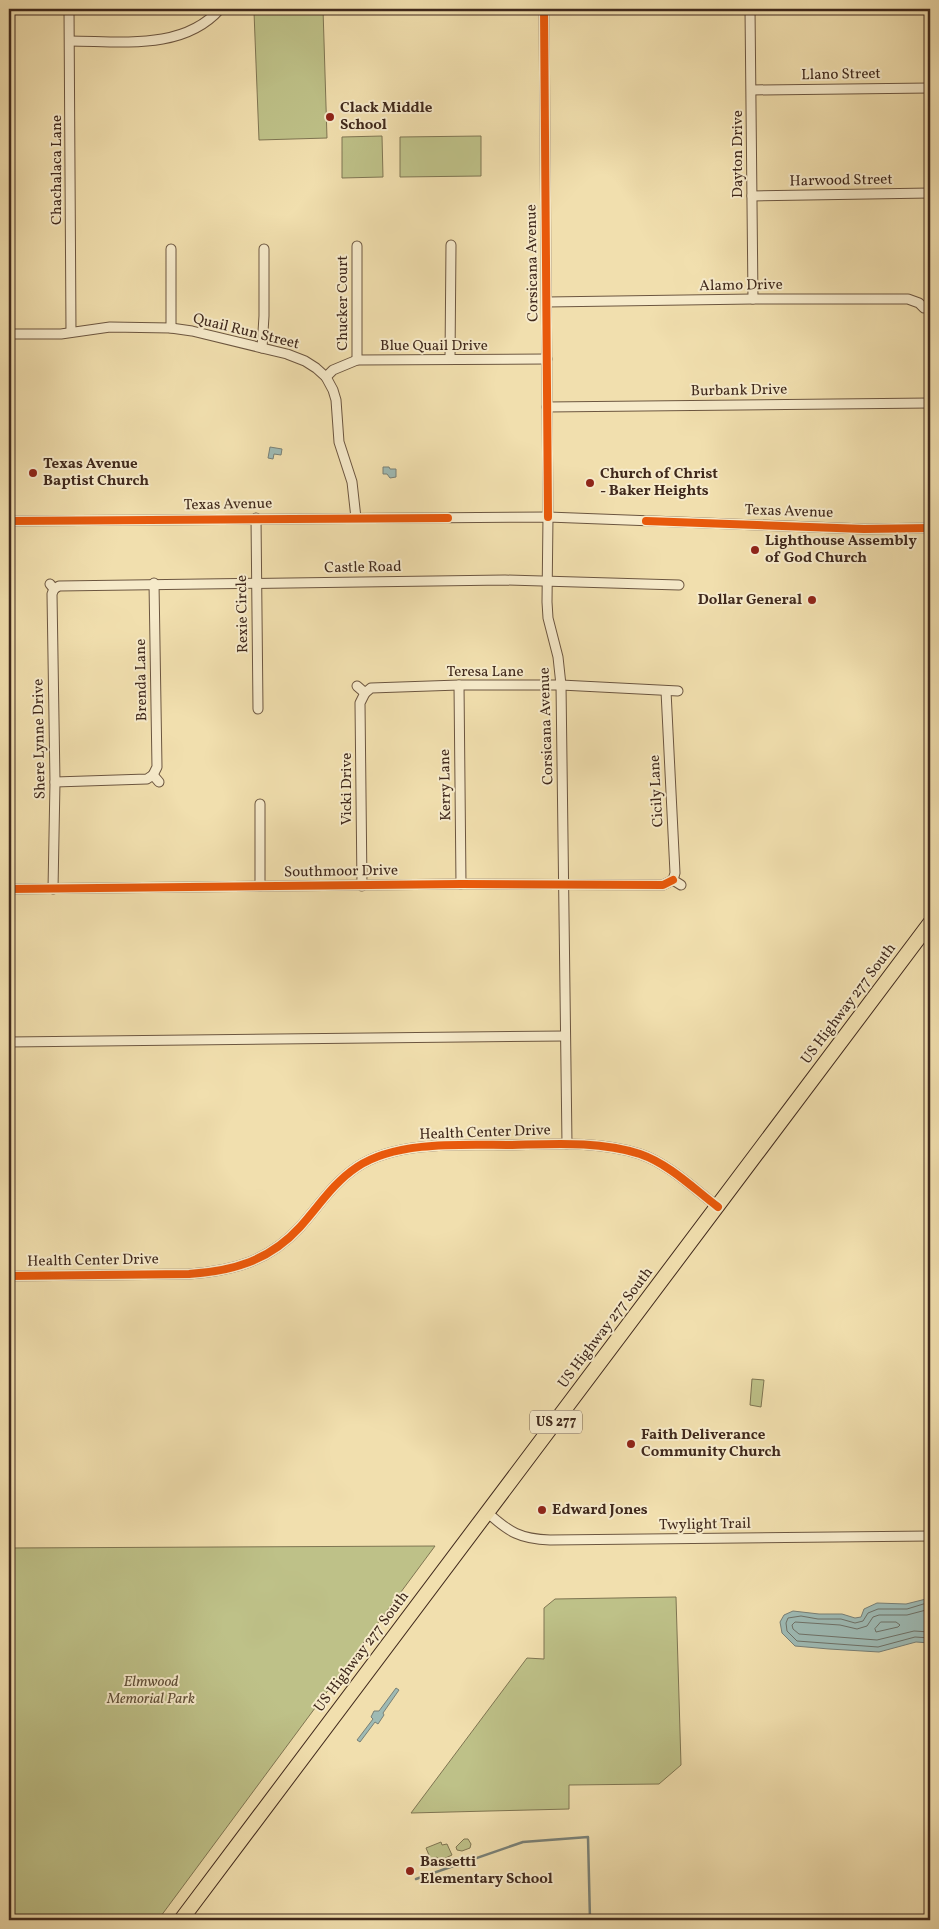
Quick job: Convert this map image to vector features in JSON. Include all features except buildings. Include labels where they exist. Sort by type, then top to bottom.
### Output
[{"type":"highway","name":"US Highway 277 South","points":[[181,1920],[930,923]]},
{"type":"street","name":"Chachalaca Lane","points":[[69,9],[71,332]]},
{"type":"street","points":[[70,41],[155,41],[188,32],[220,9]]},
{"type":"street","name":"Corsicana Avenue","points":[[544,9],[547,581],[548,618],[558,657],[561,685],[567,1144]]},
{"type":"street","name":"Dayton Drive","points":[[750,9],[753,299]]},
{"type":"street","name":"Llano Street","points":[[752,90],[930,88]]},
{"type":"street","name":"Harwood Street","points":[[752,196],[930,193]]},
{"type":"street","points":[[450,360],[451,245]]},
{"type":"street","name":"Chucker Court","points":[[357,246],[357,360]]},
{"type":"street","points":[[171,249],[171,328]]},
{"type":"street","points":[[262,348],[264,249]]},
{"type":"street","name":"Alamo Drive","points":[[547,302],[753,299],[908,300],[927,305]]},
{"type":"street","points":[[927,305],[930,315]]},
{"type":"street","name":"Quail Run Street","points":[[9,334],[61,334],[110,327],[171,328],[192,331],[305,360],[326,377],[336,400],[339,442],[352,482],[356,518]]},
{"type":"street","name":"Blue Quail Drive","points":[[326,377],[333,370],[357,360],[547,359]]},
{"type":"street","name":"Burbank Drive","points":[[547,407],[930,403]]},
{"type":"street","name":"Texas Avenue","points":[[9,521],[548,517],[864,529],[930,528]]},
{"type":"street","name":"Rexie Circle","points":[[256,518],[258,709]]},
{"type":"street","name":"Castle Road","points":[[52,586],[547,581],[679,585]]},
{"type":"street","name":"Brenda Lane","points":[[55,782],[156,778],[154,584]]},
{"type":"street","name":"Shere Lynne Drive","points":[[52,586],[55,782],[53,889]]},
{"type":"street","name":"Teresa Lane","points":[[365,693],[372,688],[561,685],[678,691]]},
{"type":"street","points":[[357,686],[365,693]]},
{"type":"street","name":"Kerry Lane","points":[[458,686],[462,884]]},
{"type":"street","name":"Cicily Lane","points":[[666,691],[677,882]]},
{"type":"street","name":"Vicki Drive","points":[[362,886],[360,703],[365,693]]},
{"type":"street","points":[[260,804],[260,886]]},
{"type":"street","name":"Southmoor Drive","points":[[9,889],[462,884],[663,884],[677,882]]},
{"type":"street","points":[[9,1042],[565,1036]]},
{"type":"street","name":"Health Center Drive","points":[[9,1276],[188,1274],[236,1268],[278,1247],[300,1227],[327,1193],[358,1166],[379,1156],[418,1148],[596,1145],[641,1154],[659,1163],[718,1207]]},
{"type":"street","name":"Twylight Trail","points":[[488,1513],[505,1529],[517,1535],[533,1539],[550,1540],[930,1536]]},
{"type":"green space","points":[[323,9],[327,138],[259,140],[254,12]]},
{"type":"green space","points":[[382,136],[383,177],[342,178],[342,137]]},
{"type":"green space","points":[[481,136],[481,176],[400,177],[400,137]]},
{"type":"green space","points":[[752,1379],[764,1380],[761,1407],[750,1405]]},
{"type":"green space","name":"Elmwood Memorial Park","points":[[435,1546],[158,1920],[9,1920],[9,1548]]},
{"type":"green space","points":[[676,1597],[681,1765],[659,1784],[569,1785],[569,1809],[411,1813],[527,1658],[544,1659],[544,1608],[555,1599]]},
{"type":"green space","points":[[464,1839],[468,1839],[471,1844],[470,1848],[462,1851],[457,1850],[456,1847]]},
{"type":"green space","points":[[441,1842],[442,1845],[447,1844],[452,1855],[439,1861],[437,1857],[431,1860],[426,1848]]},
{"type":"water","points":[[270,447],[282,449],[281,455],[274,454],[273,459],[268,458]]},
{"type":"water","points":[[383,467],[389,467],[390,469],[396,469],[396,477],[390,478],[387,474],[383,474]]},
{"type":"water","points":[[930,1598],[930,1643],[916,1642],[879,1652],[829,1649],[795,1646],[782,1633],[780,1622],[784,1615],[793,1611],[842,1614],[855,1618],[861,1617],[864,1609],[877,1603],[906,1604]]},
{"type":"water","points":[[396,1688],[399,1690],[383,1713],[384,1715],[378,1724],[375,1722],[360,1742],[357,1740],[373,1719],[371,1717],[374,1711],[379,1711]]},
{"type":"waterway","points":[[416,1879],[523,1842],[588,1837],[590,1920]]},
{"type":"cycle path","points":[[544,9],[548,517]]},
{"type":"cycle path","points":[[9,521],[448,518]]},
{"type":"cycle path","points":[[646,521],[864,529],[930,528]]},
{"type":"cycle path","points":[[9,889],[461,884],[663,885],[673,880]]},
{"type":"cycle path","points":[[9,1276],[189,1274],[235,1267],[263,1256],[288,1239],[333,1187],[348,1173],[373,1158],[411,1148],[453,1145],[544,1144],[577,1144],[609,1147],[651,1158],[680,1177],[718,1207]]},
{"type":"place","name":"Clack Middle School","points":[[330,117]]},
{"type":"place","name":"Texas Avenue Baptist Church","points":[[33,473]]},
{"type":"place","name":"Church of Christ - Baker Heights","points":[[590,483]]},
{"type":"place","name":"Lighthouse Assembly of God Church","points":[[755,550]]},
{"type":"place","name":"Dollar General","points":[[812,600]]},
{"type":"place","name":"Faith Deliverance Community Church","points":[[631,1444]]},
{"type":"place","name":"Edward Jones","points":[[542,1510]]},
{"type":"place","name":"Bassetti Elementary School","points":[[410,1871]]}]
